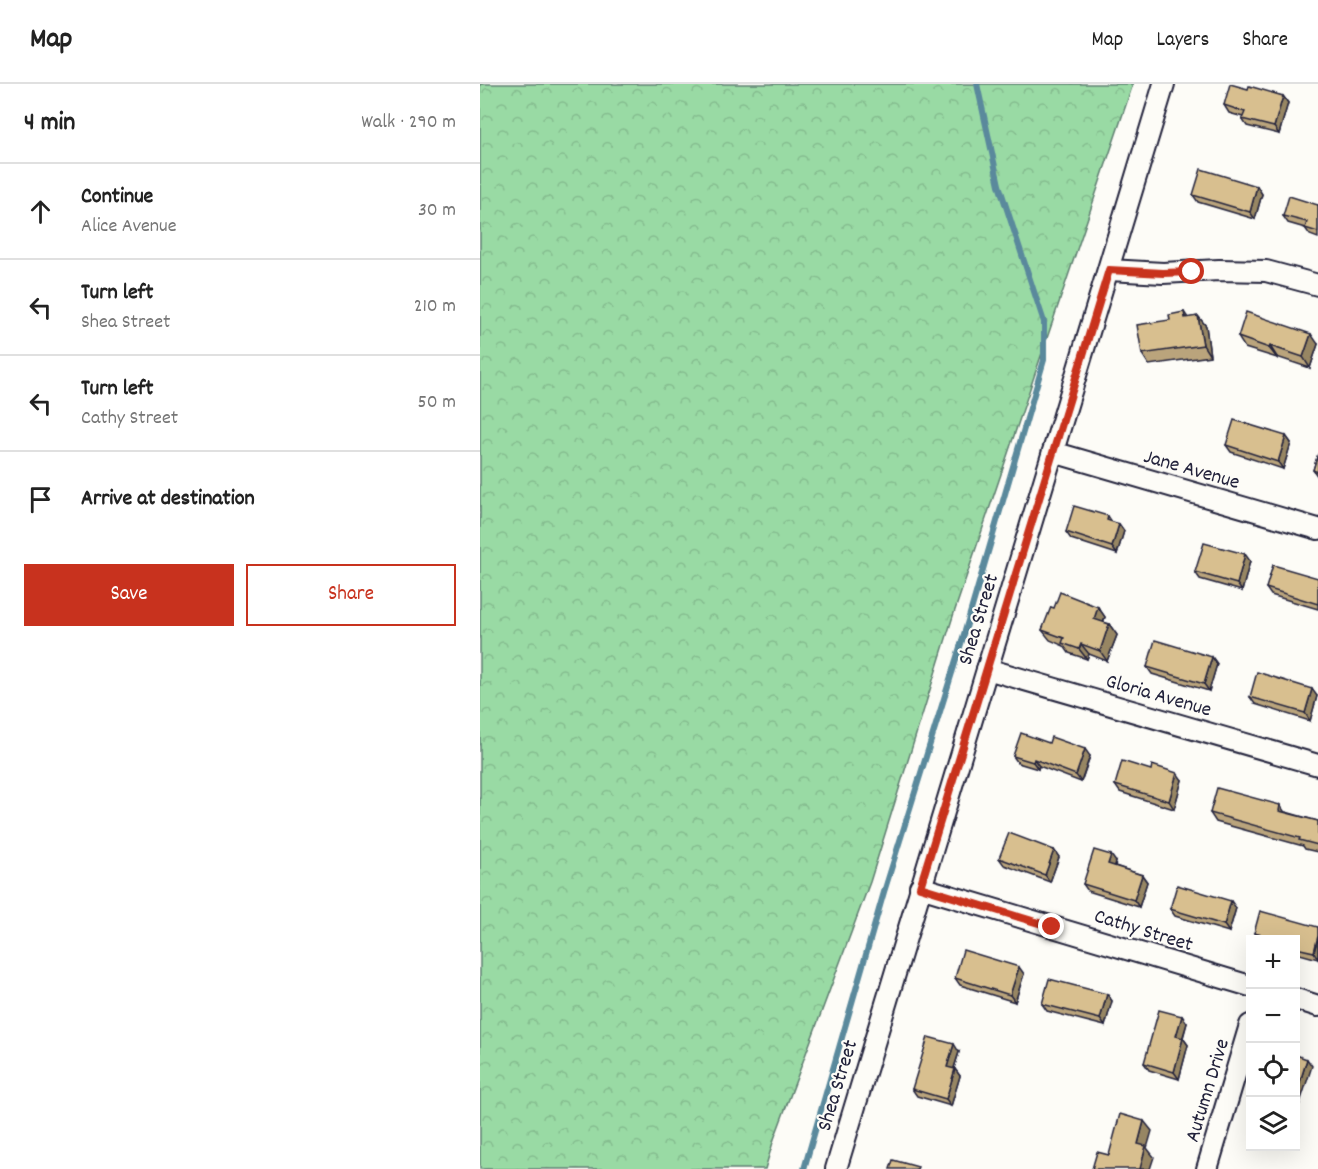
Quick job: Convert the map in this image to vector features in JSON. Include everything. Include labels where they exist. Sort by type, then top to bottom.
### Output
[{"type":"street","name":"Shea Street","points":[[836,1169],[1164,84]]},
{"type":"street","points":[[1109,270],[1163,273],[1219,270],[1266,271],[1318,285]]},
{"type":"street","name":"Jane Avenue","points":[[1053,452],[1318,529]]},
{"type":"street","name":"Gloria Avenue","points":[[987,669],[1318,765]]},
{"type":"street","name":"Cathy Street","points":[[920,887],[1246,985]]},
{"type":"street","points":[[1300,1000],[1318,1006]]},
{"type":"street","name":"Autumn Drive","points":[[1207,1169],[1246,1041]]},
{"type":"green space","points":[[480,84],[1133,84],[953,616],[870,882],[774,1139],[765,1169],[480,1169]]},
{"type":"building","points":[[1230,84],[1248,89],[1249,86],[1283,96],[1274,127],[1242,119],[1245,112],[1224,105]]},
{"type":"building","points":[[1201,169],[1257,186],[1250,212],[1193,195]]},
{"type":"building","points":[[1289,196],[1318,205],[1318,232],[1305,228],[1307,222],[1283,216]]},
{"type":"building","points":[[1184,312],[1185,318],[1198,316],[1203,345],[1142,354],[1137,325],[1170,320],[1169,315]]},
{"type":"building","points":[[1246,312],[1311,334],[1303,357],[1238,337]]},
{"type":"building","points":[[1234,420],[1286,436],[1278,462],[1226,445]]},
{"type":"building","points":[[1318,454],[1318,472],[1313,470]]},
{"type":"building","points":[[1074,506],[1108,516],[1107,520],[1119,524],[1112,547],[1066,532]]},
{"type":"building","points":[[1204,543],[1245,554],[1237,584],[1195,572]]},
{"type":"building","points":[[1273,565],[1318,578],[1318,604],[1266,588]]},
{"type":"building","points":[[1060,592],[1098,607],[1094,619],[1109,624],[1100,651],[1081,644],[1079,649],[1062,643],[1064,638],[1042,630]]},
{"type":"building","points":[[1155,640],[1212,657],[1204,684],[1147,667]]},
{"type":"building","points":[[1257,672],[1312,689],[1305,713],[1250,697]]},
{"type":"building","points":[[1021,733],[1049,743],[1051,737],[1085,749],[1076,775],[1034,759],[1033,762],[1013,756]]},
{"type":"building","points":[[1122,761],[1151,770],[1152,765],[1177,773],[1169,801],[1115,785]]},
{"type":"building","points":[[1217,788],[1280,805],[1279,811],[1318,821],[1318,845],[1210,813]]},
{"type":"building","points":[[1009,833],[1054,850],[1045,875],[999,858]]},
{"type":"building","points":[[1094,850],[1111,855],[1108,864],[1142,875],[1134,900],[1083,884]]},
{"type":"building","points":[[1177,885],[1231,901],[1224,925],[1170,909]]},
{"type":"building","points":[[1260,911],[1318,927],[1314,952],[1300,949],[1300,935],[1254,933]]},
{"type":"building","points":[[963,950],[1019,967],[1010,995],[955,978]]},
{"type":"building","points":[[1049,979],[1107,994],[1100,1019],[1042,1004]]},
{"type":"building","points":[[1159,1010],[1182,1016],[1176,1036],[1183,1038],[1174,1072],[1144,1063]]},
{"type":"building","points":[[928,1037],[954,1044],[947,1067],[955,1069],[946,1099],[912,1089]]},
{"type":"building","points":[[1300,1056],[1307,1059],[1300,1082]]},
{"type":"building","points":[[1120,1114],[1144,1121],[1138,1144],[1146,1146],[1140,1169],[1092,1169],[1097,1152],[1109,1155]]},
{"type":"building","points":[[893,1160],[918,1167],[917,1169],[890,1169]]},
{"type":"waterway","points":[[804,1169],[884,892],[965,631],[1044,360],[1044,322],[999,185],[977,84]]},
{"type":"route","points":[[1052,927],[920,887],[1109,270],[1192,272]]}]
